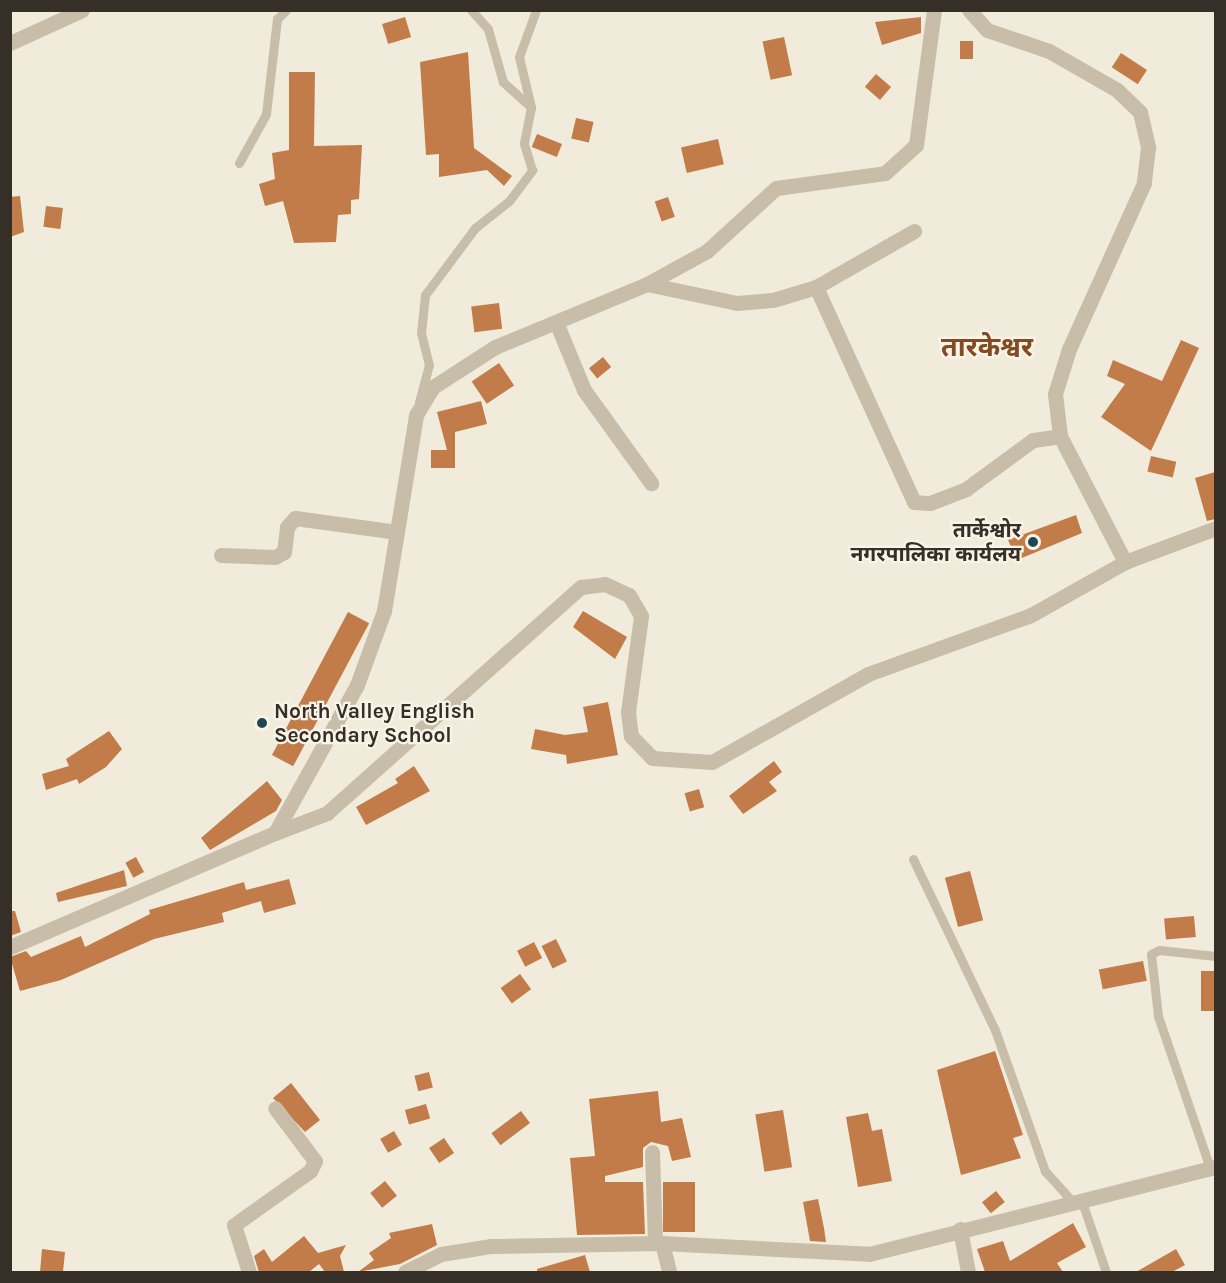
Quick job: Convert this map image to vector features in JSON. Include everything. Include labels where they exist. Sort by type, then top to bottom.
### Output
[{"type":"street","points":[[10,43],[82,10]]},
{"type":"street","points":[[275,833],[357,684],[384,611],[416,416],[433,387],[495,347],[647,284],[707,251],[776,188],[885,173],[916,145],[934,10]]},
{"type":"street","points":[[969,10],[987,30],[1049,51],[1117,90],[1140,112],[1148,148],[1144,183],[1069,349],[1055,394],[1060,435],[1125,562]]},
{"type":"street","points":[[647,284],[737,303],[773,300],[816,287],[914,231]]},
{"type":"street","points":[[816,287],[914,502],[930,503],[966,489],[1033,440],[1060,435]]},
{"type":"street","points":[[556,322],[584,390],[651,483]]},
{"type":"street","points":[[221,555],[275,557],[284,552],[287,527],[295,518],[397,532]]},
{"type":"street","points":[[10,947],[275,833],[327,813],[581,587],[605,584],[629,595],[641,616],[628,712],[631,736],[652,758],[712,762],[868,674],[1031,615],[1125,562],[1215,528]]},
{"type":"street","points":[[249,1272],[234,1225],[310,1171],[315,1161],[275,1107]]},
{"type":"street","points":[[652,1152],[659,1243],[669,1272]]},
{"type":"street","points":[[405,1272],[441,1254],[491,1246],[659,1243],[869,1254],[1076,1199],[1213,1167]]},
{"type":"street","points":[[960,1229],[968,1272]]},
{"type":"lane","points":[[239,163],[266,114],[277,19],[286,10]]},
{"type":"lane","points":[[471,10],[488,29],[503,82],[531,107]]},
{"type":"lane","points":[[416,416],[429,365],[421,333],[425,295],[476,228],[509,201],[532,170],[524,143],[531,107],[519,57],[536,10]]},
{"type":"lane","points":[[913,859],[995,1030],[1045,1171],[1076,1199],[1106,1272]]},
{"type":"lane","points":[[1213,1167],[1158,1016],[1151,954],[1159,950],[1215,956]]},
{"type":"building","points":[[405,17],[411,37],[388,44],[382,24]]},
{"type":"building","points":[[921,17],[921,33],[882,45],[875,22]]},
{"type":"building","points":[[784,37],[792,75],[771,80],[762,42]]},
{"type":"building","points":[[960,41],[973,41],[973,59],[960,59]]},
{"type":"building","points":[[468,52],[474,148],[512,176],[504,186],[487,170],[439,177],[439,154],[426,155],[420,62]]},
{"type":"building","points":[[1121,53],[1147,70],[1138,84],[1112,67]]},
{"type":"building","points":[[289,72],[315,72],[314,146],[362,145],[359,199],[351,200],[351,214],[338,215],[336,242],[294,243],[283,201],[265,206],[259,184],[275,179],[272,153],[289,150]]},
{"type":"building","points":[[876,74],[891,87],[880,100],[865,87]]},
{"type":"building","points":[[576,118],[594,122],[589,143],[571,138]]},
{"type":"building","points":[[537,134],[562,144],[557,157],[532,147]]},
{"type":"building","points":[[718,139],[724,164],[687,173],[681,148]]},
{"type":"building","points":[[20,196],[24,232],[10,237],[10,197]]},
{"type":"building","points":[[668,197],[675,217],[662,221],[655,202]]},
{"type":"building","points":[[46,206],[63,208],[60,229],[43,227]]},
{"type":"building","points":[[499,303],[502,329],[474,332],[471,306]]},
{"type":"building","points":[[1181,340],[1199,348],[1151,451],[1101,417],[1125,384],[1107,376],[1113,360],[1162,381]]},
{"type":"building","points":[[603,357],[611,367],[597,378],[589,368]]},
{"type":"building","points":[[499,363],[514,385],[487,404],[472,381]]},
{"type":"building","points":[[481,401],[487,424],[455,432],[455,468],[431,468],[431,450],[447,450],[437,412]]},
{"type":"building","points":[[1151,456],[1176,462],[1173,477],[1147,472]]},
{"type":"building","points":[[1215,472],[1215,519],[1207,521],[1195,478]]},
{"type":"building","points":[[1076,515],[1082,533],[1017,560],[1008,540]]},
{"type":"building","points":[[583,611],[627,637],[615,659],[573,627]]},
{"type":"building","points":[[348,612],[369,623],[293,766],[272,755]]},
{"type":"building","points":[[608,702],[618,755],[567,764],[566,755],[531,749],[535,729],[565,735],[588,732],[583,707]]},
{"type":"building","points":[[109,731],[122,749],[106,767],[79,784],[77,779],[46,790],[42,774],[69,766],[66,759]]},
{"type":"building","points":[[774,761],[782,772],[769,782],[777,791],[743,814],[729,796]]},
{"type":"building","points":[[414,766],[430,791],[366,825],[356,807],[398,783],[395,779]]},
{"type":"building","points":[[267,781],[282,800],[276,811],[210,850],[201,838]]},
{"type":"building","points":[[699,789],[704,807],[690,811],[685,793]]},
{"type":"building","points":[[136,857],[144,872],[133,878],[125,863]]},
{"type":"building","points":[[124,870],[127,886],[58,902],[56,893]]},
{"type":"building","points":[[970,871],[983,920],[958,927],[945,878]]},
{"type":"building","points":[[289,879],[296,904],[264,913],[261,901],[222,913],[224,922],[154,939],[61,980],[20,991],[10,957],[26,951],[31,957],[81,936],[85,947],[150,914],[149,910],[244,882],[246,890]]},
{"type":"building","points":[[10,911],[15,911],[21,932],[10,936]]},
{"type":"building","points":[[1194,916],[1196,937],[1166,940],[1164,919]]},
{"type":"building","points":[[556,939],[567,961],[553,968],[542,946]]},
{"type":"building","points":[[534,942],[542,958],[525,967],[517,951]]},
{"type":"building","points":[[1143,961],[1147,981],[1103,989],[1099,970]]},
{"type":"building","points":[[1201,971],[1215,971],[1215,1011],[1201,1011]]},
{"type":"building","points":[[520,974],[531,989],[512,1003],[501,988]]},
{"type":"building","points":[[995,1051],[1023,1135],[1013,1138],[1021,1158],[961,1175],[937,1070]]},
{"type":"building","points":[[429,1072],[433,1088],[418,1091],[414,1076]]},
{"type":"building","points":[[291,1083],[320,1120],[305,1132],[273,1098]]},
{"type":"building","points":[[658,1091],[661,1122],[682,1118],[691,1157],[672,1161],[668,1146],[651,1142],[643,1148],[643,1167],[605,1176],[605,1182],[643,1182],[645,1234],[577,1235],[570,1158],[595,1156],[589,1099]]},
{"type":"building","points":[[426,1104],[430,1118],[409,1124],[405,1110]]},
{"type":"building","points":[[783,1110],[792,1167],[764,1172],[755,1114]]},
{"type":"building","points":[[521,1111],[530,1123],[500,1145],[491,1133]]},
{"type":"building","points":[[868,1113],[872,1131],[882,1129],[892,1181],[858,1187],[846,1117]]},
{"type":"building","points":[[394,1131],[402,1145],[388,1153],[380,1139]]},
{"type":"building","points":[[444,1138],[454,1153],[439,1163],[429,1148]]},
{"type":"building","points":[[385,1181],[397,1196],[382,1208],[370,1193]]},
{"type":"building","points":[[663,1182],[695,1182],[695,1232],[663,1232]]},
{"type":"building","points":[[996,1191],[1005,1202],[991,1213],[982,1202]]},
{"type":"building","points":[[818,1199],[826,1242],[810,1241],[803,1202]]},
{"type":"building","points":[[1073,1223],[1086,1247],[1057,1263],[1063,1272],[985,1272],[977,1249],[1003,1241],[1010,1261]]},
{"type":"building","points":[[432,1224],[437,1245],[400,1264],[358,1272],[374,1260],[369,1253],[391,1238],[389,1233]]},
{"type":"building","points":[[304,1236],[318,1253],[346,1245],[340,1256],[344,1272],[325,1272],[319,1264],[309,1272],[259,1272],[254,1256],[264,1249],[272,1262]]},
{"type":"building","points":[[42,1249],[65,1252],[63,1272],[40,1272]]},
{"type":"building","points":[[1176,1249],[1185,1265],[1172,1272],[1136,1272]]},
{"type":"building","points":[[585,1255],[590,1272],[537,1272],[537,1269]]},
{"type":"place","name":"तार्केश्वोर नगरपालिका कार्यलय","points":[[1033,542]]},
{"type":"place","name":"North Valley English Secondary School","points":[[262,723]]},
{"type":"district","name":"तारकेश्वर","points":[[987,348]]}]
